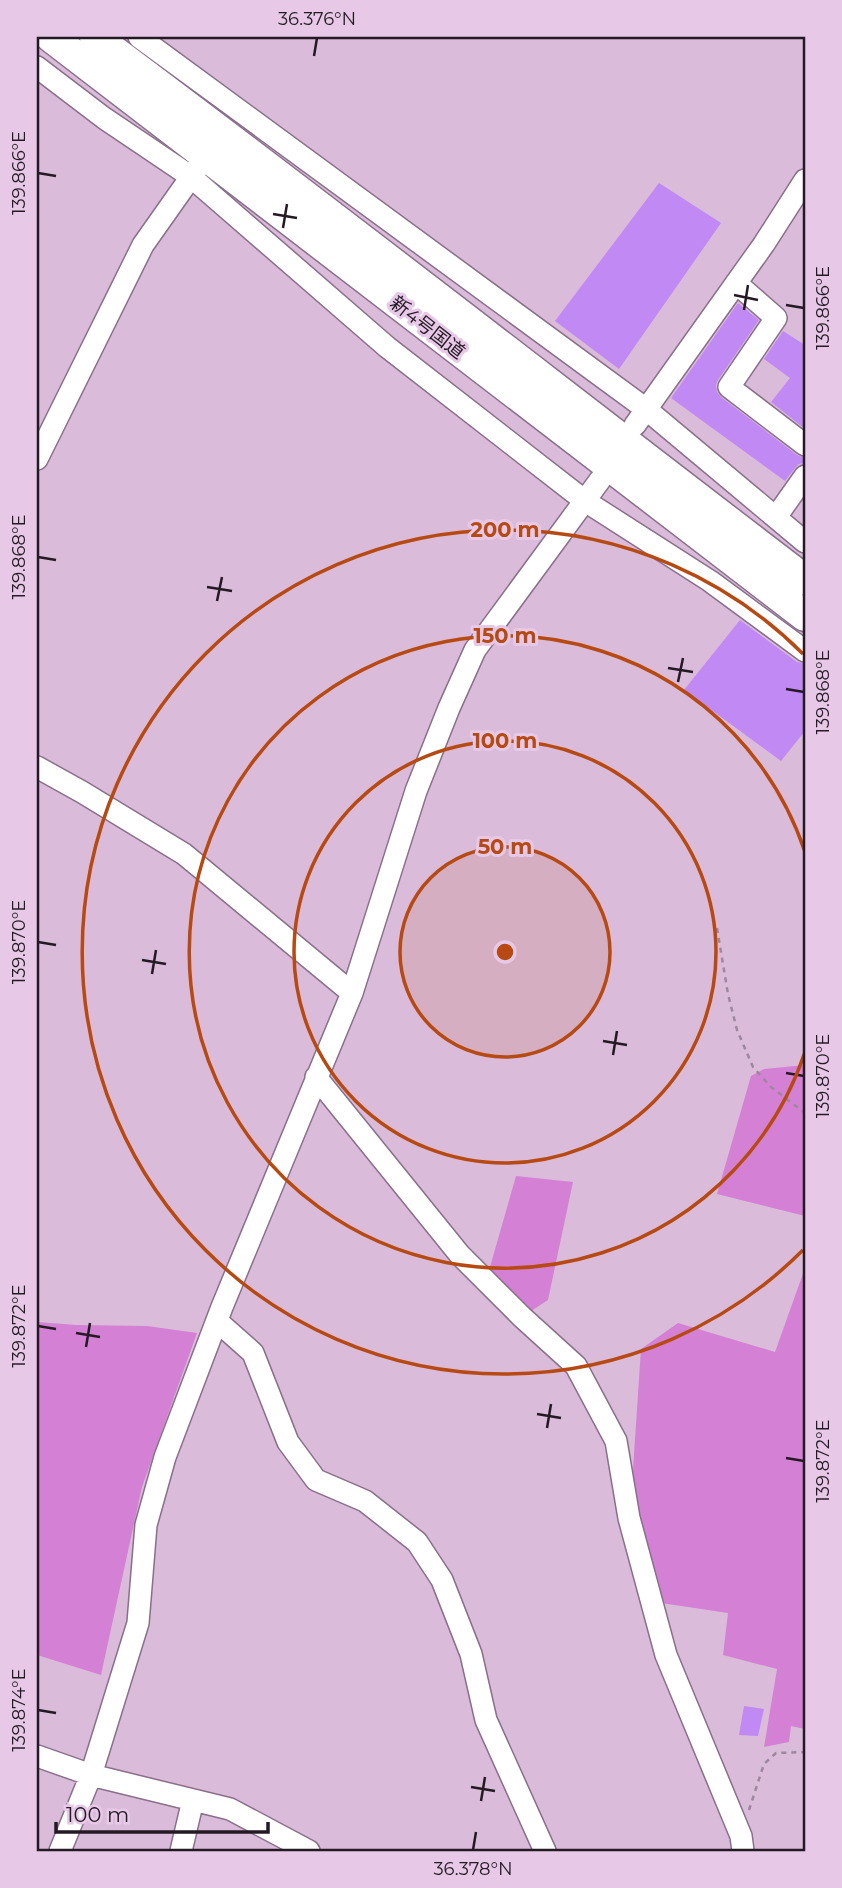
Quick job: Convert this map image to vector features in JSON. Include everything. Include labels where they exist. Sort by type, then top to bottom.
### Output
[{"type":"highway","name":"新4号国道","points":[[51,37],[198,167],[805,616]]},
{"type":"highway","name":"新4号国道","points":[[95,37],[248,151],[805,580]]},
{"type":"street","points":[[139,37],[776,517],[805,542]]},
{"type":"street","points":[[37,67],[104,118],[198,167],[387,347],[585,501],[710,581],[805,651]]},
{"type":"street","points":[[37,460],[143,245],[198,167]]},
{"type":"street","points":[[641,417],[805,180]]},
{"type":"street","points":[[736,283],[776,318],[729,387],[805,444]]},
{"type":"street","points":[[776,517],[805,476]]},
{"type":"street","points":[[60,1851],[91,1775],[138,1623],[146,1525],[165,1457],[217,1321],[352,993],[416,791],[475,650],[600,480]]},
{"type":"street","points":[[37,767],[184,854],[352,993]]},
{"type":"street","points":[[316,1077],[460,1255],[576,1366],[616,1441],[629,1518],[666,1655],[742,1844]]},
{"type":"street","points":[[217,1321],[253,1353],[288,1442],[316,1480],[365,1501],[417,1542],[442,1580],[471,1654],[486,1720],[545,1851]]},
{"type":"street","points":[[37,1756],[91,1775],[230,1809],[310,1851]]},
{"type":"street","points":[[181,1851],[193,1800]]},
{"type":"path","points":[[717,928],[737,1030],[753,1067],[771,1087],[805,1113]]},
{"type":"path","points":[[742,1844],[764,1764],[776,1753],[805,1752]]},
{"type":"shaded area","points":[[805,1065],[805,1216],[717,1194],[751,1076],[764,1069]]},
{"type":"shaded area","points":[[516,1176],[573,1182],[548,1300],[522,1317],[486,1281]]},
{"type":"shaded area","points":[[805,1268],[805,1729],[791,1726],[789,1742],[764,1747],[777,1669],[723,1655],[728,1613],[661,1603],[632,1484],[641,1349],[678,1323],[775,1352]]},
{"type":"shaded area","points":[[37,1322],[147,1326],[197,1333],[142,1487],[101,1675],[37,1655]]},
{"type":"building","points":[[659,183],[721,223],[619,369],[555,321]]},
{"type":"building","points":[[738,303],[759,320],[718,380],[717,392],[797,455],[805,458],[805,463],[799,464],[785,481],[671,398]]},
{"type":"building","points":[[783,331],[805,345],[805,429],[771,402],[790,378],[764,359]]},
{"type":"building","points":[[740,620],[797,662],[805,664],[805,731],[781,761],[684,690]]},
{"type":"building","points":[[744,1706],[764,1709],[758,1736],[739,1735]]}]
